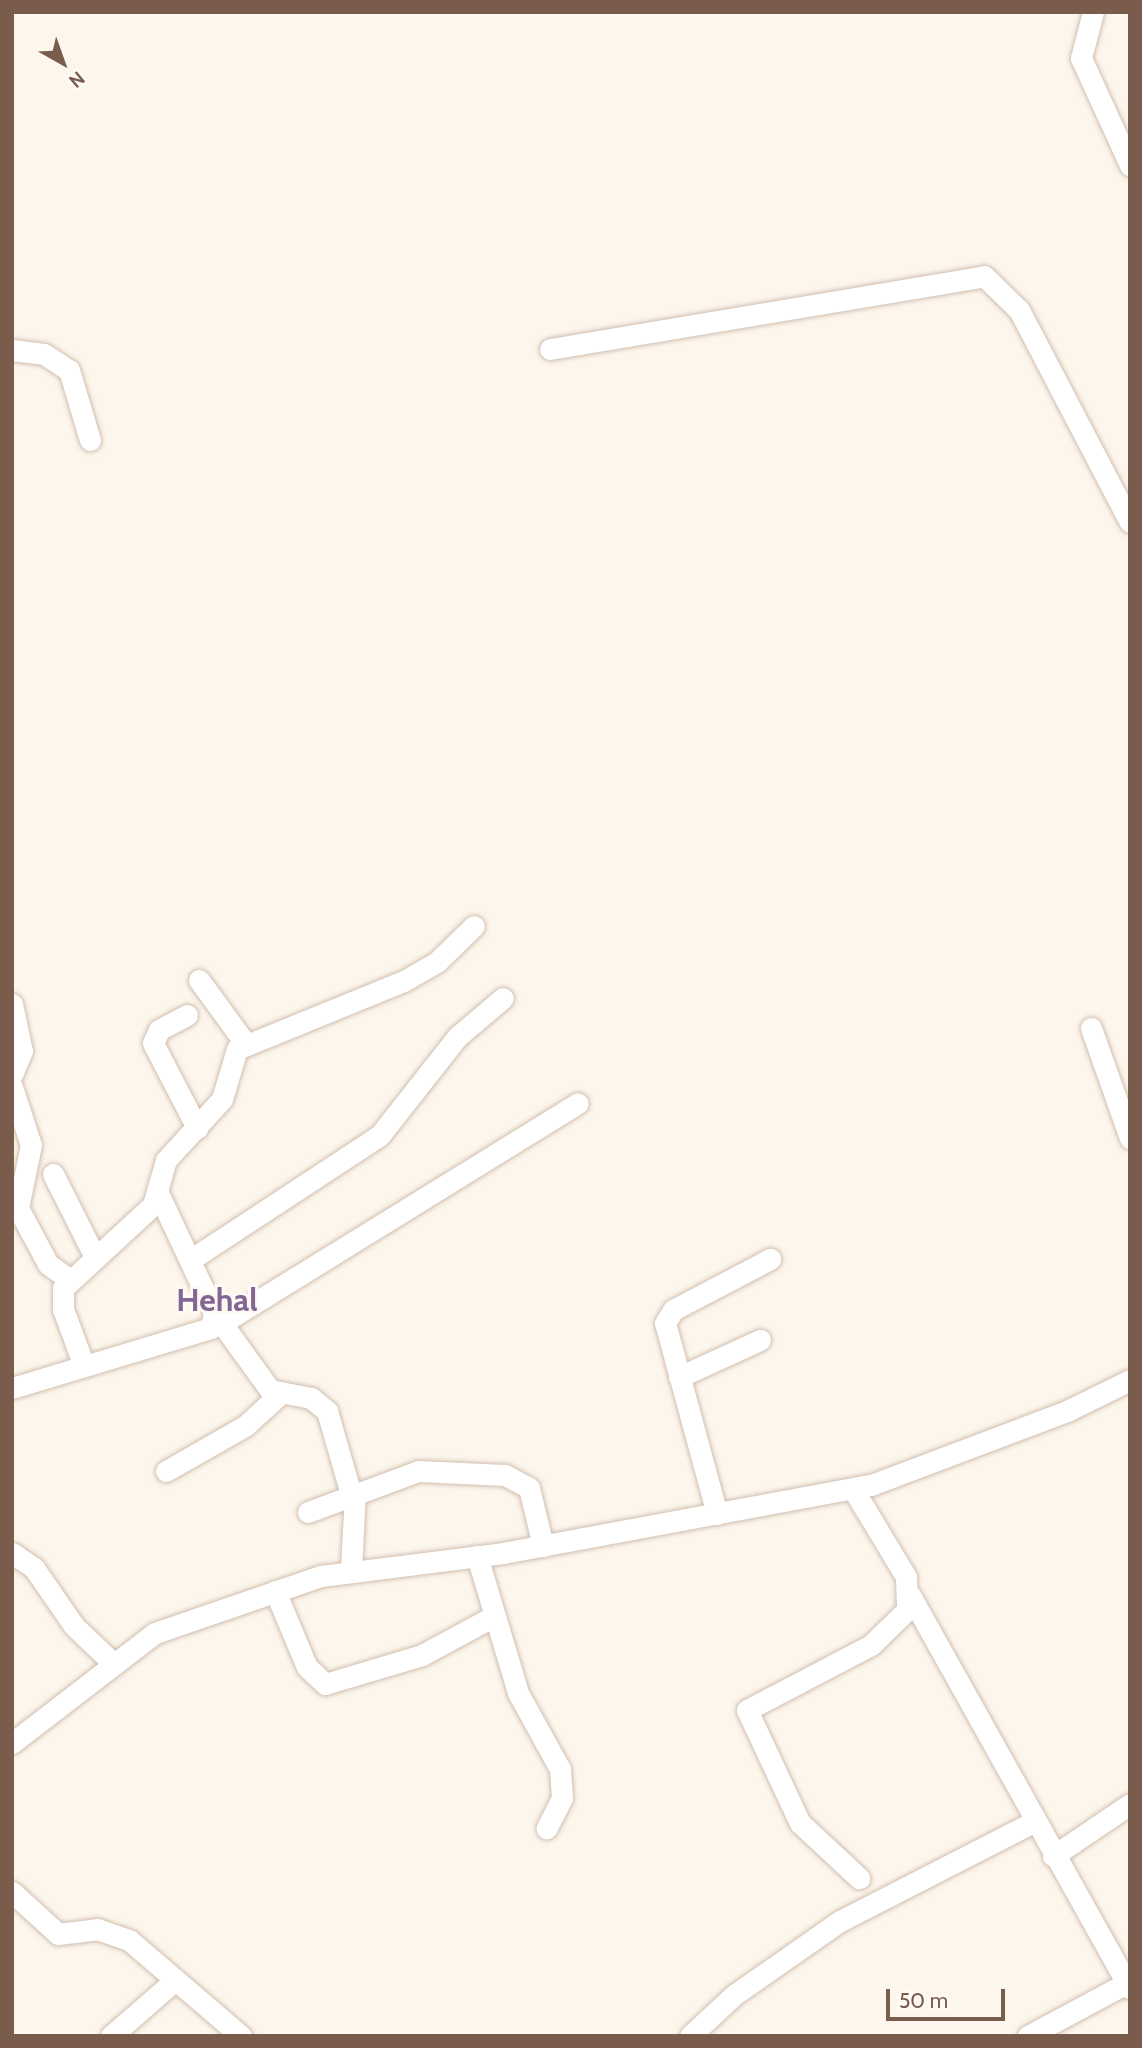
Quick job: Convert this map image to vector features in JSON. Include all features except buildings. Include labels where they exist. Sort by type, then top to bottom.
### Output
[{"type":"street","points":[[1093,12],[1081,58],[1130,165]]},
{"type":"street","points":[[550,349],[984,276],[1019,310],[1130,522]]},
{"type":"street","points":[[12,350],[44,354],[69,370],[90,440]]},
{"type":"street","points":[[84,1366],[61,1298],[68,1279],[145,1214],[158,1194],[166,1160],[222,1100],[237,1049],[245,1043],[404,981],[438,961],[474,926]]},
{"type":"street","points":[[199,980],[245,1043]]},
{"type":"street","points":[[190,1260],[394,1123],[457,1037],[503,998]]},
{"type":"street","points":[[12,1004],[22,1051],[12,1075]]},
{"type":"street","points":[[187,1015],[159,1030],[153,1043],[197,1128]]},
{"type":"street","points":[[1091,1028],[1130,1138]]},
{"type":"street","points":[[12,1087],[31,1145],[18,1208],[48,1264],[68,1279]]},
{"type":"street","points":[[12,1388],[199,1336],[211,1328],[218,1318],[578,1103]]},
{"type":"street","points":[[53,1174],[95,1257]]},
{"type":"street","points":[[158,1194],[218,1318],[261,1381],[279,1395],[311,1398],[327,1411],[353,1493],[351,1570]]},
{"type":"street","points":[[717,1514],[679,1377],[667,1316],[770,1259]]},
{"type":"street","points":[[679,1377],[760,1340]]},
{"type":"street","points":[[12,1743],[112,1662],[176,1624],[275,1591],[351,1570],[543,1546],[853,1489],[933,1465],[1130,1380]]},
{"type":"street","points":[[166,1471],[245,1426],[279,1395]]},
{"type":"street","points":[[308,1512],[418,1471],[505,1475],[529,1488],[543,1546]]},
{"type":"street","points":[[853,1489],[1053,1856],[1128,1986],[1028,2036]]},
{"type":"street","points":[[12,1553],[34,1568],[74,1626],[112,1662]]},
{"type":"street","points":[[477,1556],[518,1693],[560,1769],[562,1798],[547,1828]]},
{"type":"street","points":[[275,1591],[307,1667],[325,1684],[422,1655],[494,1616]]},
{"type":"street","points":[[859,1878],[800,1823],[747,1710],[871,1645],[892,1630],[911,1595]]},
{"type":"street","points":[[1053,1856],[1130,1804]]},
{"type":"street","points":[[690,2036],[734,1995],[840,1921],[1035,1821]]},
{"type":"street","points":[[12,1892],[58,1934],[114,1931],[241,2036]]},
{"type":"street","points":[[111,2036],[173,1982]]},
{"type":"district","name":"Hehal","points":[[217,1300]]}]
